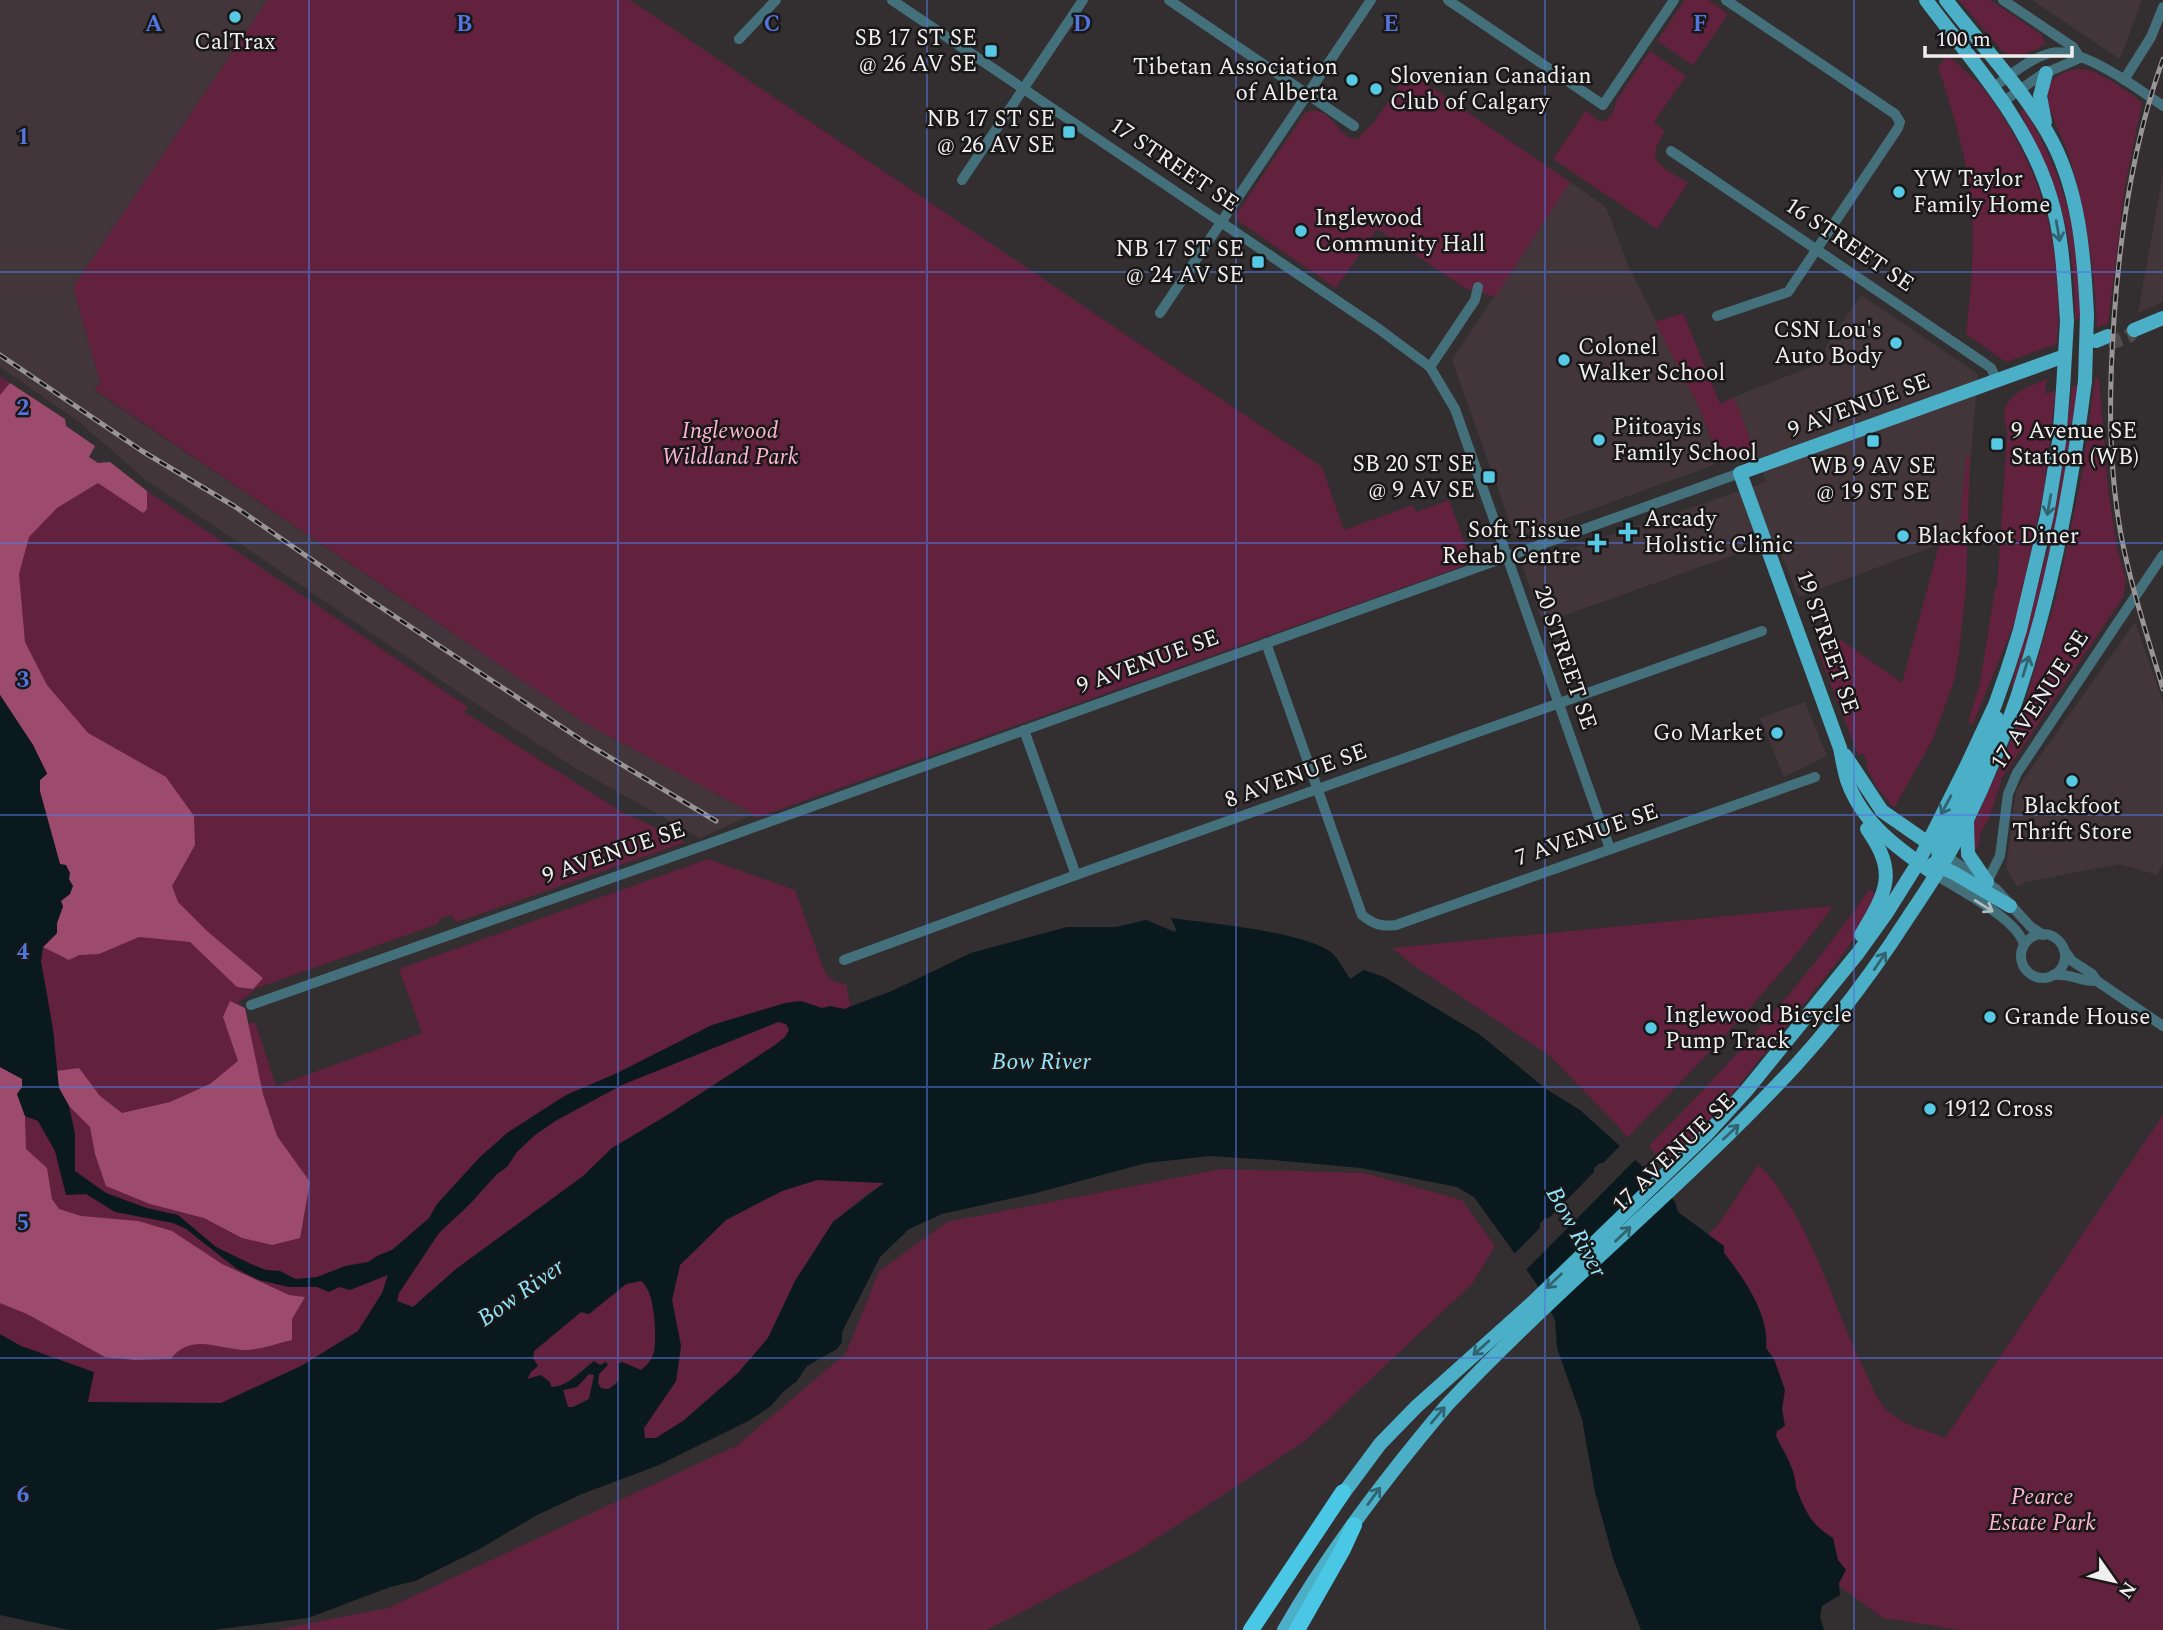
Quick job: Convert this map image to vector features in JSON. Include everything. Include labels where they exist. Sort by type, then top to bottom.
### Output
[{"type":"highway","points":[[1251,1630],[1343,1492]]},
{"type":"highway","points":[[1297,1630],[1354,1525]]},
{"type":"main road","points":[[1926,0],[1994,87],[2027,141],[2051,198],[2063,263],[2067,321],[2059,442],[2047,515],[2020,630],[1994,705],[1972,754],[1937,860]]},
{"type":"main road","points":[[1937,860],[1966,821],[2005,733],[2046,599],[2070,491],[2085,381],[2087,314],[2079,226],[2061,164],[2048,134],[2010,76],[1946,0]]},
{"type":"main road","points":[[2046,73],[2040,96],[2048,134]]},
{"type":"main road","points":[[2134,330],[2163,318]]},
{"type":"main road","name":"9 AVENUE SE","points":[[1740,473],[2059,358]]},
{"type":"main road","name":"19 STREET SE","points":[[1740,473],[1840,748],[1847,781],[1865,813],[1892,844],[1918,863],[1937,860]]},
{"type":"main road","name":"19 STREET SE","points":[[1840,748],[1882,811],[1937,860]]},
{"type":"main road","points":[[1821,998],[1871,918],[1887,873],[1880,848],[1854,807],[1847,781]]},
{"type":"main road","points":[[1966,821],[1968,855],[1987,882]]},
{"type":"main road","points":[[1937,860],[2010,906]]},
{"type":"main road","name":"17 AVENUE SE","points":[[1678,1172],[1858,953],[1918,863],[1937,860]]},
{"type":"main road","name":"17 AVENUE SE","points":[[1284,1630],[1328,1558],[1447,1405],[1535,1309],[1678,1172],[1745,1118],[1832,1024],[1877,965],[1937,860]]},
{"type":"main road","name":"17 AVENUE SE","points":[[1259,1630],[1343,1492],[1380,1444],[1416,1407],[1535,1309]]},
{"type":"street","points":[[739,39],[776,0]]},
{"type":"street","name":"17 STREET SE","points":[[892,0],[1379,328],[1430,367]]},
{"type":"street","points":[[962,180],[1083,0]]},
{"type":"street","points":[[1169,0],[1354,126]]},
{"type":"street","points":[[1160,313],[1371,0]]},
{"type":"street","points":[[1448,0],[1603,105],[1674,0]]},
{"type":"street","points":[[1717,316],[1788,292],[1898,128],[1900,119],[1726,0]]},
{"type":"street","points":[[2003,0],[2073,47],[2080,58]]},
{"type":"street","points":[[2124,80],[2151,37],[2163,8],[2160,0]]},
{"type":"street","points":[[1994,87],[2035,60],[2050,53],[2063,52],[2092,61],[2163,106]]},
{"type":"street","points":[[2004,101],[2046,73],[2080,58]]},
{"type":"street","name":"16 STREET SE","points":[[1671,151],[1984,363],[1991,368],[1997,381]]},
{"type":"street","points":[[1430,367],[1475,300],[1478,287]]},
{"type":"street","name":"20 STREET SE","points":[[1430,367],[1455,409],[1610,849]]},
{"type":"street","name":"9 AVENUE SE","points":[[251,1005],[1740,473]]},
{"type":"street","name":"17 AVENUE SE","points":[[1987,882],[2000,856],[2008,794],[2017,773],[2163,555]]},
{"type":"street","name":"8 AVENUE SE","points":[[844,960],[1762,631]]},
{"type":"street","points":[[1266,643],[1318,790]]},
{"type":"street","points":[[1024,730],[1076,875]]},
{"type":"street","name":"7 AVENUE SE","points":[[1318,790],[1362,915],[1373,923],[1385,926],[1396,925],[1815,776]]},
{"type":"street","points":[[1937,860],[1987,882],[2031,927],[2057,940],[2072,961],[2163,1026]]},
{"type":"street","points":[[1937,860],[2010,923],[2022,937],[2024,945],[2021,956],[2027,971],[2037,977],[2066,974],[2088,982],[2097,981]]},
{"type":"street","points":[[2024,945],[2030,939],[2043,934]]},
{"type":"street","points":[[2053,975],[2063,963],[2063,948]]},
{"type":"shaded area","points":[[0,0],[268,0],[73,287],[100,382],[95,391],[585,723],[754,814],[700,838],[577,769],[467,698],[146,480],[78,421],[0,367]]},
{"type":"shaded area","points":[[2032,0],[2142,0],[2120,59]]},
{"type":"shaded area","points":[[2163,173],[2163,302],[2138,313]]},
{"type":"shaded area","name":"Colonel Walker School","points":[[1570,182],[1606,207],[1628,265],[1698,405],[1719,459],[1714,465],[1515,537],[1452,360]]},
{"type":"shaded area","points":[[1861,295],[1978,374],[1968,489],[1963,529],[1959,537],[1798,597],[1776,540],[1543,623],[1522,565],[1766,482],[1734,397],[1828,360],[1825,348]]},
{"type":"shaded area","points":[[10,383],[65,419],[66,426],[95,446],[89,457],[98,463],[110,462],[147,491],[147,509],[143,513],[98,483],[57,508],[29,537],[19,574],[25,642],[47,685],[88,733],[166,777],[194,816],[195,845],[172,886],[178,902],[207,931],[263,978],[253,989],[237,987],[190,942],[139,937],[99,954],[79,955],[69,960],[43,947],[57,933],[57,923],[63,907],[60,901],[70,894],[69,879],[60,864],[40,791],[40,780],[47,773],[33,745],[0,695],[0,395]]},
{"type":"shaded area","points":[[2135,622],[2163,702],[2163,862],[2157,875],[2120,864],[2025,882],[2017,887],[2006,868],[2016,790]]},
{"type":"shaded area","points":[[1805,702],[1827,756],[1784,777],[1760,718]]},
{"type":"shaded area","points":[[230,1001],[245,1008],[263,1094],[277,1136],[310,1182],[300,1238],[272,1245],[242,1238],[204,1218],[150,1204],[106,1186],[95,1154],[90,1127],[69,1106],[59,1088],[56,1071],[79,1068],[100,1096],[122,1113],[170,1102],[210,1084],[238,1061],[223,1017]]},
{"type":"shaded area","points":[[0,1067],[23,1079],[23,1087],[17,1094],[25,1116],[26,1149],[47,1168],[52,1199],[59,1209],[81,1216],[138,1221],[172,1231],[222,1264],[289,1295],[305,1297],[292,1319],[292,1340],[248,1350],[197,1344],[179,1351],[171,1359],[105,1357],[27,1314],[0,1303]]},
{"type":"green space","name":"Inglewood Wildland Park","points":[[268,0],[630,0],[1322,467],[1344,530],[1413,505],[1416,512],[1449,500],[1472,563],[756,818],[750,812],[585,723],[95,390],[100,382],[73,287]]},
{"type":"green space","points":[[1685,0],[1708,0],[1728,14],[1693,65],[1657,41]]},
{"type":"green space","points":[[1959,0],[1990,0],[2042,35],[2045,44],[2019,55],[2003,52]]},
{"type":"green space","points":[[1650,51],[1686,76],[1654,122],[1665,131],[1656,151],[1658,163],[1688,183],[1657,229],[1553,159],[1586,110],[1599,121],[1606,121],[1614,111],[1616,101]]},
{"type":"green space","points":[[1948,55],[1983,88],[2001,114],[2032,172],[2050,227],[2058,285],[2057,344],[2006,362],[1966,334],[1972,269],[1972,220],[1963,152],[1938,67]]},
{"type":"green space","points":[[2084,69],[2115,83],[2142,103],[2125,185],[2108,323],[2097,328],[2092,265],[2081,203],[2071,162],[2051,113],[2048,96],[2055,77],[2067,71]]},
{"type":"green space","points":[[1409,72],[1570,182],[1495,297],[1465,288],[1377,229],[1336,288],[1237,220],[1237,213],[1305,113],[1321,112],[1344,133],[1357,139],[1372,125]]},
{"type":"green space","points":[[2024,109],[2056,172],[2072,223],[2082,317],[2075,320],[2072,260],[2067,230],[2051,178],[2020,111]]},
{"type":"green space","points":[[1683,313],[1720,404],[1734,397],[1755,452],[1721,464],[1698,405],[1655,322]]},
{"type":"green space","points":[[0,376],[10,383],[7,386],[91,459],[146,497],[147,491],[468,707],[464,712],[622,812],[686,842],[457,922],[451,915],[439,919],[438,924],[257,988],[239,1002],[236,1028],[255,1022],[276,1086],[422,1033],[399,969],[708,859],[795,890],[824,970],[832,980],[846,984],[852,1012],[300,1393],[96,1435],[0,1359]]},
{"type":"green space","points":[[2095,378],[2099,378],[2108,488],[2117,549],[2126,580],[2123,597],[2002,778],[1990,816],[1975,850],[1974,823],[2007,750],[2026,699],[2056,597],[2082,475]]},
{"type":"green space","points":[[2047,379],[2045,394],[2056,391],[2043,496],[2016,619],[1973,724],[1968,723],[1980,683],[1997,588],[2007,434],[2004,414],[2014,396]]},
{"type":"green space","points":[[2079,384],[2050,566],[2015,689],[2011,688],[2049,543],[2072,387]]},
{"type":"green space","points":[[1970,455],[1966,587],[1954,681],[1933,739],[1894,808],[1878,789],[1866,766],[1868,765],[1863,753],[1858,755],[1818,651],[1841,640],[1902,683],[1940,542],[1959,535],[1966,456]]},
{"type":"green space","points":[[1869,890],[1876,894],[1854,938],[1838,961],[1711,1120],[1672,1159],[1665,1153],[1657,1156],[1649,1146],[1764,1023],[1818,958]]},
{"type":"green space","points":[[1833,906],[1760,997],[1627,1138],[1550,1056],[1413,965],[1392,948]]},
{"type":"green space","name":"Pearce Estate Park","points":[[2163,1115],[2163,1630],[1960,1630],[1883,1618],[1801,1558],[1694,1248],[1718,1225],[1758,1165],[1779,1189],[1808,1239],[1854,1348],[1881,1403],[1890,1413],[1905,1422],[1945,1438]]},
{"type":"green space","points":[[1222,1169],[1364,1173],[1462,1200],[1495,1246],[1472,1284],[1305,1441],[1133,1554],[987,1630],[275,1630],[388,1608],[738,1445],[846,1353],[879,1271],[947,1222]]},
{"type":"green space","points":[[817,1180],[885,1183],[868,1193],[833,1222],[795,1281],[768,1338],[738,1373],[683,1421],[656,1438],[644,1438],[644,1428],[676,1381],[681,1346],[672,1300],[680,1265],[726,1220],[782,1191]]},
{"type":"green space","points":[[641,1281],[646,1286],[652,1303],[655,1344],[653,1355],[641,1370],[622,1362],[618,1364],[618,1379],[609,1389],[601,1389],[598,1383],[600,1365],[588,1366],[556,1388],[527,1379],[531,1372],[534,1351],[581,1312],[589,1314],[626,1284]]},
{"type":"green space","points":[[589,1374],[594,1375],[589,1399],[568,1407],[563,1390],[571,1389]]},
{"type":"water","name":"Bow River","points":[[0,695],[33,745],[47,774],[40,780],[40,792],[60,864],[66,865],[73,886],[70,894],[61,901],[63,906],[57,923],[57,933],[43,947],[41,961],[53,1029],[59,1088],[69,1106],[75,1134],[75,1171],[106,1193],[147,1208],[178,1215],[216,1247],[266,1270],[280,1271],[296,1279],[317,1277],[345,1266],[368,1262],[392,1250],[429,1218],[437,1204],[480,1157],[507,1133],[566,1095],[615,1074],[712,1025],[785,1003],[801,1001],[822,1008],[830,1006],[844,1009],[894,990],[971,953],[1067,927],[1116,927],[1146,920],[1175,932],[1171,918],[1258,930],[1305,941],[1335,956],[1350,979],[1364,970],[1384,977],[1479,1034],[1546,1089],[1580,1110],[1652,1175],[1675,1202],[1678,1212],[1724,1246],[1724,1253],[1754,1297],[1764,1323],[1766,1348],[1774,1359],[1785,1390],[1782,1409],[1785,1426],[1777,1431],[1776,1436],[1792,1468],[1796,1488],[1806,1511],[1819,1528],[1833,1538],[1838,1560],[1846,1570],[1839,1583],[1840,1595],[1822,1606],[1820,1617],[1824,1630],[1641,1630],[1614,1561],[1595,1492],[1582,1419],[1557,1348],[1555,1320],[1536,1283],[1474,1197],[1457,1187],[1361,1168],[1210,1156],[1146,1163],[1036,1193],[942,1214],[909,1229],[880,1257],[842,1332],[842,1342],[837,1349],[807,1366],[797,1381],[771,1406],[750,1420],[659,1465],[582,1494],[537,1515],[478,1550],[415,1581],[390,1587],[308,1618],[213,1630],[69,1630],[0,1615],[0,1334],[21,1346],[94,1372],[88,1402],[221,1403],[301,1366],[358,1331],[382,1293],[388,1275],[350,1290],[339,1287],[329,1292],[317,1287],[289,1287],[259,1280],[237,1269],[186,1229],[173,1223],[115,1212],[86,1194],[66,1195],[55,1151],[38,1121],[25,1116],[17,1094],[22,1087],[22,1079],[0,1067]],"holes":[[[778,1022],[786,1024],[789,1030],[775,1045],[612,1148],[583,1176],[456,1269],[413,1307],[397,1301],[399,1293],[439,1233],[507,1167],[517,1152],[557,1120],[622,1085]],[[817,1180],[884,1183],[833,1222],[795,1281],[768,1338],[738,1373],[683,1421],[656,1438],[645,1438],[644,1428],[676,1381],[681,1346],[672,1300],[680,1265],[726,1220],[782,1191]],[[641,1281],[646,1286],[652,1303],[655,1344],[651,1360],[641,1370],[622,1362],[618,1364],[619,1379],[608,1389],[601,1388],[598,1383],[599,1374],[608,1365],[606,1362],[600,1365],[594,1361],[574,1378],[557,1386],[551,1387],[550,1382],[541,1375],[527,1379],[538,1366],[533,1358],[534,1351],[581,1312],[589,1314],[626,1284]],[[589,1374],[594,1375],[589,1399],[568,1407],[563,1390],[577,1387]]]},
{"type":"pier","points":[[1623,1143],[1638,1157],[1524,1272],[1512,1256],[1540,1228],[1540,1223],[1549,1218],[1594,1172],[1594,1168]]},
{"type":"tunnel","points":[[2108,344],[2129,336],[2134,330]]},
{"type":"railway","points":[[2163,59],[2144,122],[2129,188],[2120,253],[2111,373],[2112,454],[2121,535],[2163,689]]},
{"type":"railway","points":[[0,355],[142,451],[234,506],[589,745],[716,821]]},
{"type":"place","name":"CalTrax","points":[[235,17]]},
{"type":"place","name":"SB 17 ST SE @ 26 AV SE","points":[[991,51]]},
{"type":"place","name":"Tibetan Association of Alberta","points":[[1352,80]]},
{"type":"place","name":"Slovenian Canadian Club of Calgary","points":[[1376,89]]},
{"type":"place","name":"NB 17 ST SE @ 26 AV SE","points":[[1069,132]]},
{"type":"place","name":"YW Taylor Family Home","points":[[1899,192]]},
{"type":"place","name":"Inglewood Community Hall","points":[[1301,231]]},
{"type":"place","name":"NB 17 ST SE @ 24 AV SE","points":[[1258,262]]},
{"type":"place","name":"CSN Lou's Auto Body","points":[[1896,343]]},
{"type":"place","name":"Colonel Walker School","points":[[1564,360]]},
{"type":"place","name":"Piitoayis Family School","points":[[1599,440]]},
{"type":"place","name":"WB 9 AV SE @ 19 ST SE","points":[[1873,441]]},
{"type":"place","name":"9 Avenue SE Station (WB)","points":[[1997,444]]},
{"type":"place","name":"SB 20 ST SE @ 9 AV SE","points":[[1489,477]]},
{"type":"place","name":"Arcady Holistic Clinic","points":[[1628,532]]},
{"type":"place","name":"Blackfoot Diner","points":[[1903,536]]},
{"type":"place","name":"Soft Tissue Rehab Centre","points":[[1597,543]]},
{"type":"place","name":"Go Market","points":[[1777,733]]},
{"type":"place","name":"Blackfoot Thrift Store","points":[[2072,781]]},
{"type":"place","name":"Grande House","points":[[1990,1017]]},
{"type":"place","name":"Inglewood Bicycle Pump Track","points":[[1651,1028]]},
{"type":"place","name":"1912 Cross","points":[[1930,1109]]}]
